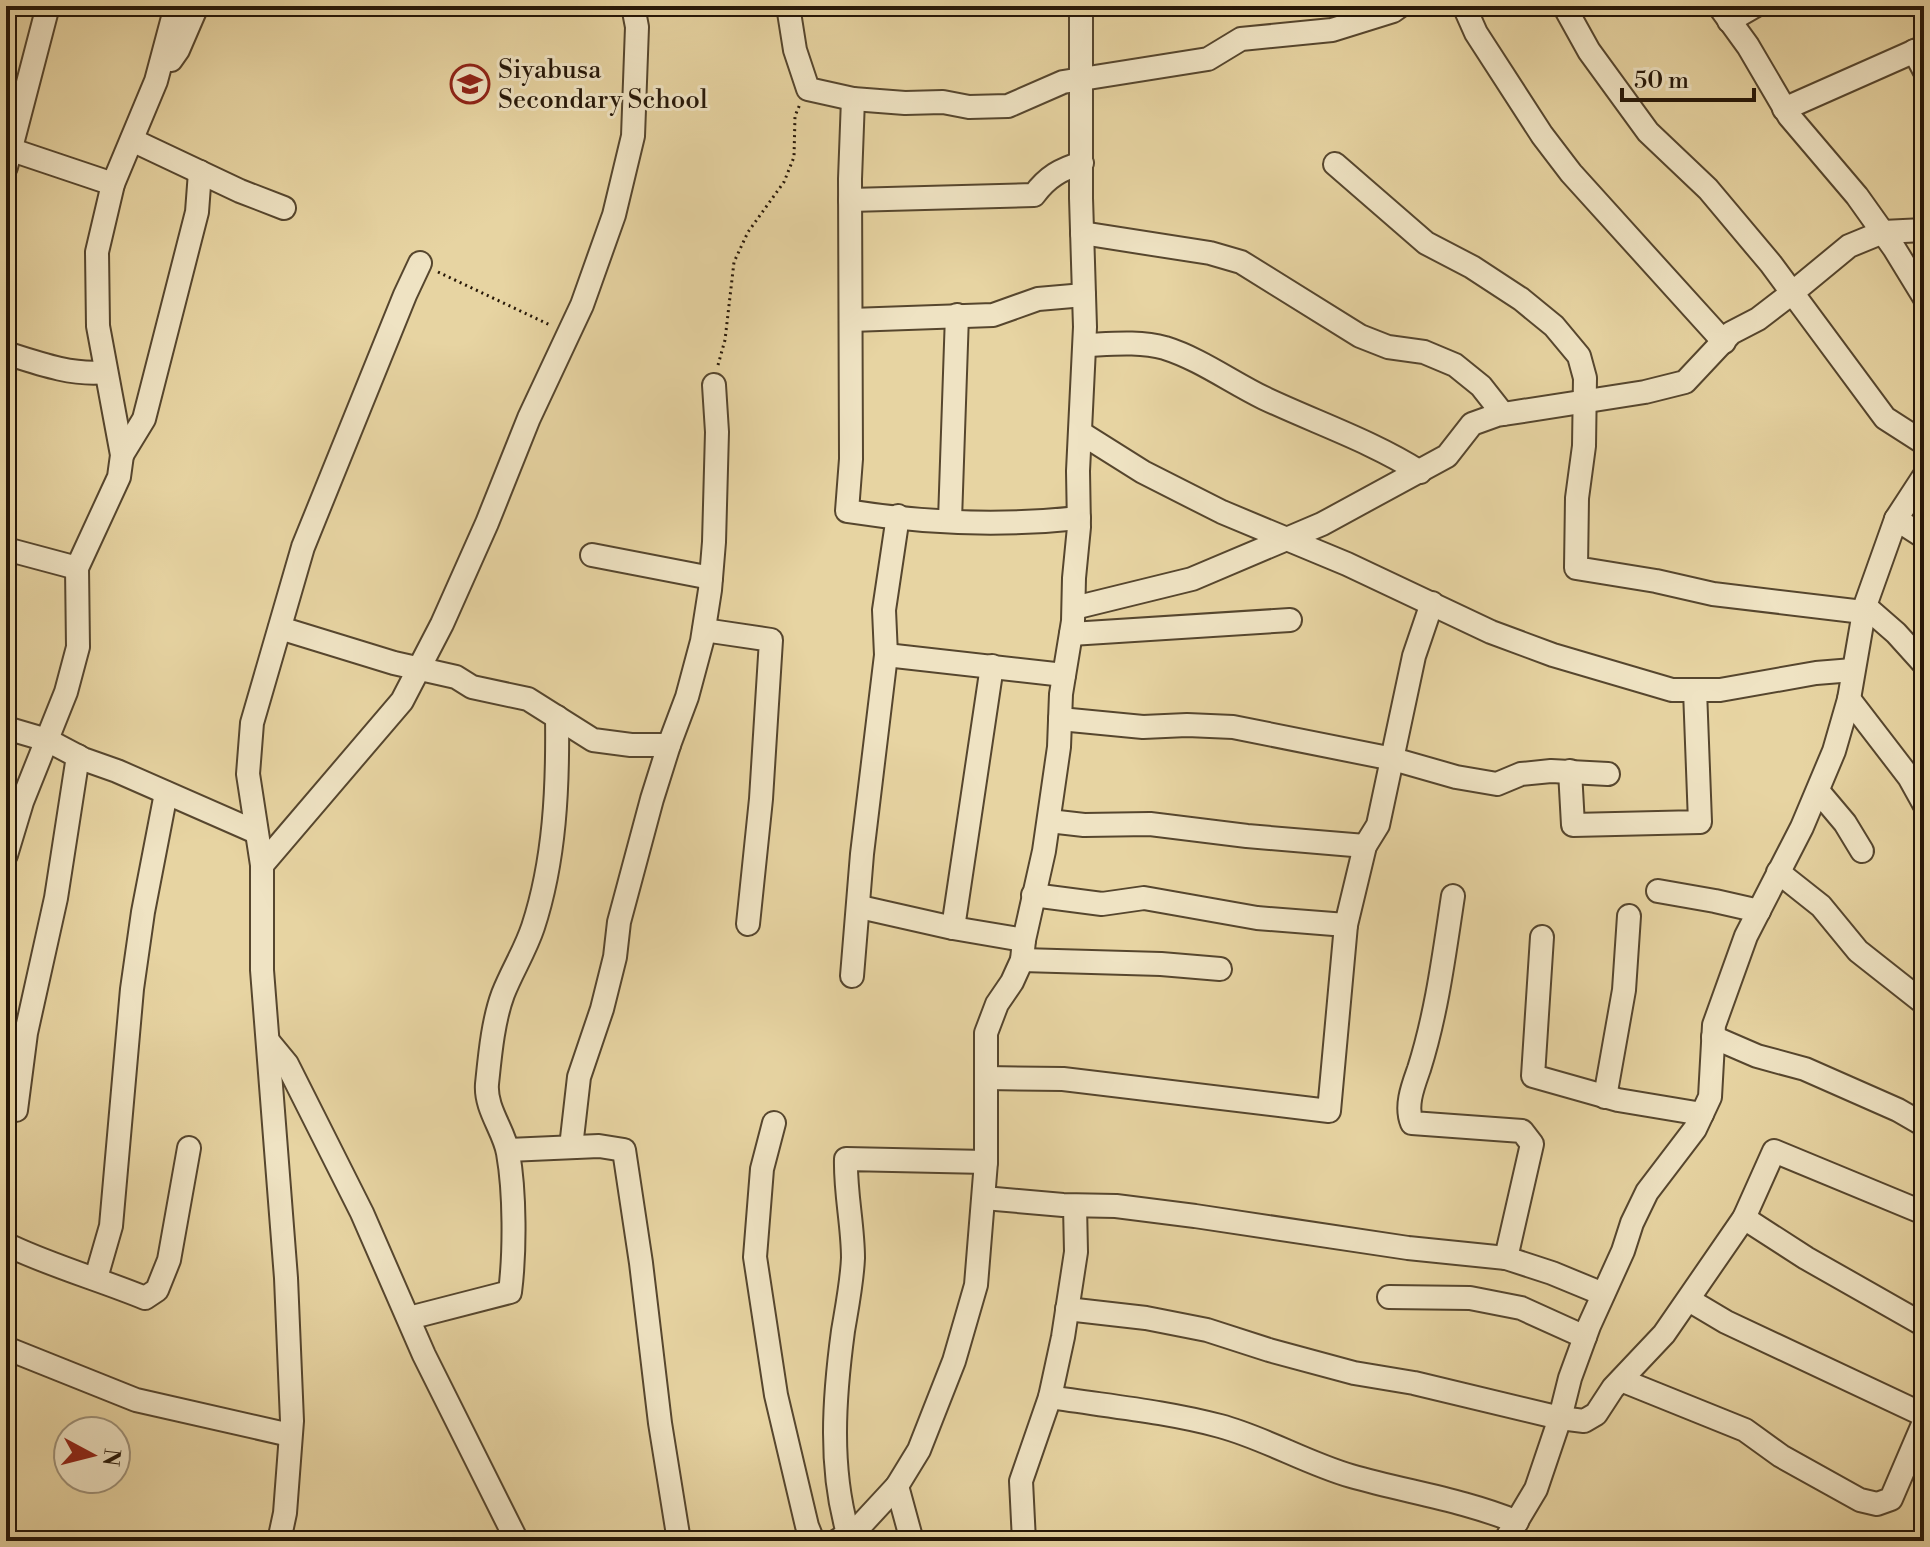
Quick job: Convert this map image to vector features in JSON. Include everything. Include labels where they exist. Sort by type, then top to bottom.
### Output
[{"type":"street","points":[[48,6],[7,155],[113,184]]},
{"type":"street","points":[[6,855],[22,802],[66,692],[78,647],[77,568],[119,477],[122,455],[98,326],[97,252],[113,184],[156,81],[176,6]]},
{"type":"street","points":[[156,81],[178,50],[197,6]]},
{"type":"street","points":[[262,865],[402,701],[448,609],[529,418],[582,305],[614,215],[633,136],[637,27],[633,6]]},
{"type":"street","points":[[788,6],[795,50],[808,89],[853,99],[943,102],[969,107],[1008,106],[1044,88],[1208,59],[1241,39],[1332,30],[1400,6]]},
{"type":"street","points":[[986,1162],[846,1159],[845,1184],[853,1257],[837,1390],[835,1450],[842,1537],[860,1526],[897,1486],[919,1450],[933,1419],[976,1285],[986,1162],[986,1033],[997,1004],[1012,982],[1023,950],[1049,821],[1074,608],[1079,518],[1085,345],[1081,6]]},
{"type":"street","points":[[1464,6],[1476,33],[1542,135],[1571,173],[1724,342]]},
{"type":"street","points":[[1564,6],[1589,51],[1648,132],[1708,189],[1771,264],[1885,418],[1924,443]]},
{"type":"street","points":[[1755,6],[1724,13],[1748,46],[1784,109],[1883,232],[1924,297]]},
{"type":"street","points":[[1784,109],[1921,56]]},
{"type":"street","points":[[853,99],[850,200],[851,459],[847,511],[950,520],[1045,522],[1079,518]]},
{"type":"street","points":[[132,140],[284,208]]},
{"type":"street","points":[[850,200],[1034,195],[1045,180],[1063,168],[1082,163]]},
{"type":"street","points":[[1335,164],[1426,243],[1472,267],[1521,299],[1554,326],[1579,356],[1585,378],[1576,568],[1713,594],[1864,609],[1896,633],[1924,664]]},
{"type":"street","points":[[122,455],[144,419],[197,212],[200,172]]},
{"type":"street","points":[[1074,608],[1192,579],[1288,539],[1447,456],[1472,424],[1503,414],[1685,382],[1731,333],[1758,319],[1849,246],[1883,232],[1924,230]]},
{"type":"street","points":[[1082,233],[1198,251],[1241,262],[1360,336],[1388,347],[1424,352],[1455,365],[1481,386],[1503,414]]},
{"type":"street","points":[[279,1541],[285,1513],[290,1435],[286,1278],[262,970],[262,865],[248,774],[252,723],[303,547],[420,263]]},
{"type":"street","points":[[851,320],[993,315],[1038,299],[1084,295]]},
{"type":"street","points":[[950,520],[957,315]]},
{"type":"street","points":[[1085,345],[1127,343],[1163,347],[1298,414],[1391,454],[1420,472]]},
{"type":"street","points":[[6,353],[59,368],[106,372]]},
{"type":"street","points":[[571,1147],[579,1077],[602,1009],[615,957],[619,922],[669,745],[687,697],[704,630],[711,578],[717,432],[714,385]]},
{"type":"street","points":[[1081,433],[1143,472],[1222,512],[1432,603],[1491,632],[1553,655],[1672,690],[1720,690],[1816,673],[1853,670]]},
{"type":"street","points":[[1050,1397],[1183,1417],[1221,1426],[1339,1472],[1481,1507],[1511,1532],[1536,1489],[1570,1378],[1632,1223],[1647,1192],[1695,1129],[1710,1097],[1714,1025],[1759,911],[1818,791],[1834,751],[1849,699],[1864,609],[1896,519],[1924,476]]},
{"type":"street","points":[[852,976],[862,854],[886,655],[884,610],[898,516]]},
{"type":"street","points":[[1896,519],[1924,537]]},
{"type":"street","points":[[6,549],[77,568]]},
{"type":"street","points":[[592,555],[711,578]]},
{"type":"street","points":[[986,1078],[1063,1079],[1329,1111],[1346,925],[1365,846],[1378,825],[1414,656],[1432,603]]},
{"type":"street","points":[[1071,634],[1290,620]]},
{"type":"street","points":[[280,628],[456,677],[472,687],[528,699],[593,740],[631,745],[669,745]]},
{"type":"street","points":[[704,630],[771,640],[761,799],[748,924]]},
{"type":"street","points":[[886,655],[1064,675]]},
{"type":"street","points":[[953,928],[992,666]]},
{"type":"street","points":[[1570,771],[1573,825],[1700,822],[1695,690]]},
{"type":"street","points":[[1849,699],[1909,777],[1924,804]]},
{"type":"street","points":[[409,1318],[510,1292],[514,1262],[508,1150],[495,1120],[487,1088],[497,1016],[534,925],[551,841],[557,717]]},
{"type":"street","points":[[1060,719],[1143,727],[1233,727],[1393,759],[1456,777],[1497,784],[1521,774],[1570,771],[1608,774]]},
{"type":"street","points":[[6,728],[47,740],[256,832]]},
{"type":"street","points":[[16,1110],[26,1033],[56,898],[78,756]]},
{"type":"street","points":[[1818,791],[1845,823],[1862,851]]},
{"type":"street","points":[[96,1278],[111,1226],[132,989],[166,793]]},
{"type":"street","points":[[1049,821],[1084,825],[1150,824],[1365,846]]},
{"type":"street","points":[[1778,872],[1821,906],[1858,951],[1924,1003]]},
{"type":"street","points":[[1658,891],[1759,911]]},
{"type":"street","points":[[1033,895],[1102,904],[1144,898],[1257,918],[1346,925]]},
{"type":"street","points":[[1453,896],[1429,1037],[1408,1113],[1412,1123],[1522,1131],[1532,1144],[1506,1258]]},
{"type":"street","points":[[860,907],[953,928],[1023,950],[1220,969]]},
{"type":"street","points":[[1605,1097],[1624,990],[1629,916]]},
{"type":"street","points":[[1542,937],[1533,1076],[1605,1097],[1702,1114]]},
{"type":"street","points":[[1713,1037],[1757,1056],[1805,1069],[1898,1110],[1924,1125]]},
{"type":"street","points":[[268,1041],[287,1064],[362,1213],[424,1355],[517,1541]]},
{"type":"street","points":[[774,1123],[762,1169],[755,1257],[776,1395],[813,1541]]},
{"type":"street","points":[[508,1150],[599,1146],[624,1150],[679,1541]]},
{"type":"street","points":[[12,1247],[59,1268],[96,1278],[145,1298],[157,1290],[169,1260],[189,1148]]},
{"type":"street","points":[[1067,1309],[1146,1318],[1207,1330],[1354,1373],[1414,1383],[1584,1421],[1596,1414],[1689,1300],[1744,1218],[1774,1151],[1924,1213]]},
{"type":"street","points":[[984,1198],[1075,1206],[1116,1206],[1408,1248],[1506,1258],[1603,1294]]},
{"type":"street","points":[[1024,1541],[1021,1481],[1050,1397],[1076,1252],[1075,1206]]},
{"type":"street","points":[[1744,1218],[1806,1258],[1924,1325]]},
{"type":"street","points":[[1389,1297],[1470,1298],[1521,1308],[1585,1337]]},
{"type":"street","points":[[1689,1300],[1726,1322],[1924,1415]]},
{"type":"street","points":[[6,1348],[136,1400],[290,1435]]},
{"type":"street","points":[[1621,1380],[1745,1430],[1781,1456],[1860,1500],[1877,1504],[1891,1499],[1898,1487],[1924,1422]]},
{"type":"street","points":[[897,1486],[912,1541]]},
{"type":"path","points":[[714,385],[725,340],[734,262],[748,232],[784,182],[794,157],[795,116]]},
{"type":"path","points":[[420,263],[568,334]]},
{"type":"place","name":"Siyabusa Secondary School","points":[[470,84]]}]
